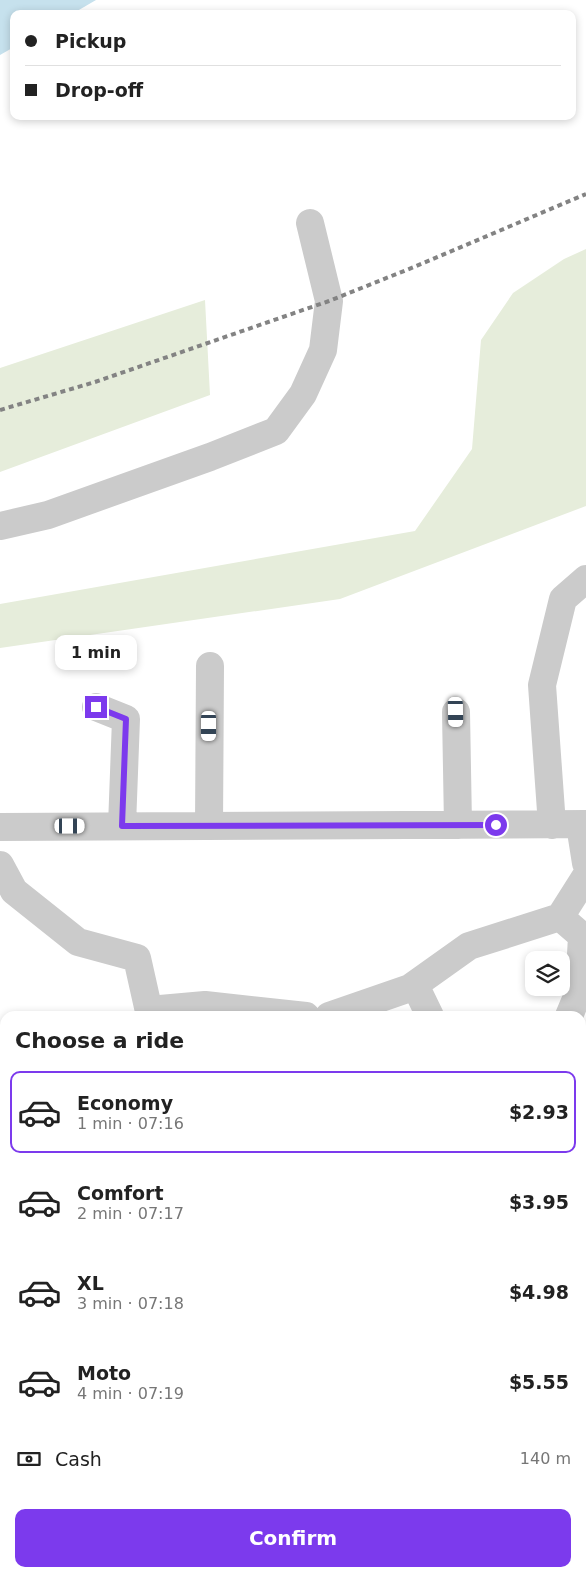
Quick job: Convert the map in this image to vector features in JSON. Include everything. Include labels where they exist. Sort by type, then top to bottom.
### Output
[{"type":"street","points":[[0,526],[48,515],[210,457],[276,431],[303,394],[323,350],[329,301],[310,223]]},
{"type":"street","points":[[552,825],[542,685],[563,599],[586,578]]},
{"type":"street","points":[[209,826],[210,666]]},
{"type":"street","points":[[96,707],[126,719],[122,826]]},
{"type":"street","points":[[456,712],[458,825]]},
{"type":"street","points":[[0,827],[583,824],[586,863]]},
{"type":"street","points":[[0,864],[14,891],[78,942],[137,958],[149,1011]]},
{"type":"street","points":[[359,1011],[389,1006],[414,985],[469,946],[560,917],[586,876]]},
{"type":"street","points":[[560,917],[582,936],[579,992],[571,1011]]},
{"type":"street","points":[[414,985],[427,1011]]},
{"type":"street","points":[[163,1011],[205,1005],[258,1011]]},
{"type":"green space","points":[[586,249],[586,506],[340,599],[0,648],[0,604],[415,531],[472,449],[481,340],[513,293],[564,259]]},
{"type":"green space","points":[[205,300],[210,395],[0,472],[0,368]]},
{"type":"water","points":[[0,0],[96,0],[79,10],[10,10],[10,49],[0,55]]},
{"type":"railway","points":[[0,410],[95,382],[329,301],[586,194]]},
{"type":"route","points":[[96,707],[126,719],[122,826],[496,825]]}]
